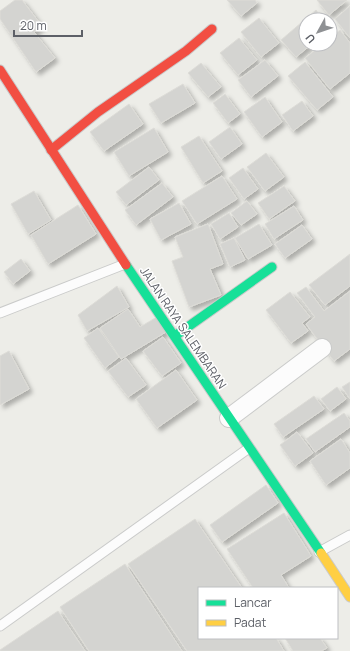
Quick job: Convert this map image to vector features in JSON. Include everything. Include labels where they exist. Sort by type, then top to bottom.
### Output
[{"type":"main road","points":[[51,150],[98,112],[186,51],[212,29]]},
{"type":"main road","name":"JALAN RAYA SALEMBARAN","points":[[0,70],[126,264],[350,597]]},
{"type":"main road","points":[[175,336],[272,266]]},
{"type":"street","points":[[229,418],[322,348]]},
{"type":"lane","points":[[0,313],[126,264]]},
{"type":"lane","points":[[0,626],[249,448]]},
{"type":"lane","points":[[319,552],[350,535]]},
{"type":"building","points":[[15,0],[22,0],[42,26],[34,32],[55,58],[36,72],[0,19],[0,11]]},
{"type":"building","points":[[227,0],[255,0],[257,3],[241,16]]},
{"type":"building","points":[[317,0],[347,0],[333,12],[327,12]]},
{"type":"building","points":[[350,6],[350,38],[338,23],[338,16]]},
{"type":"building","points":[[259,18],[279,43],[261,57],[241,32]]},
{"type":"building","points":[[298,25],[298,52],[302,52],[296,57],[281,40]]},
{"type":"building","points":[[340,30],[350,43],[350,73],[330,89],[305,58],[313,52],[338,52],[338,32]]},
{"type":"building","points":[[239,38],[257,60],[238,75],[220,53]]},
{"type":"building","points":[[265,60],[278,76],[251,97],[238,80]]},
{"type":"building","points":[[305,62],[333,97],[317,110],[288,76]]},
{"type":"building","points":[[201,63],[221,87],[208,97],[188,73]]},
{"type":"building","points":[[183,84],[195,103],[161,123],[149,104]]},
{"type":"building","points":[[225,94],[240,114],[228,123],[213,103]]},
{"type":"building","points":[[265,97],[282,122],[262,137],[244,112]]},
{"type":"building","points":[[302,101],[313,116],[293,131],[282,115]]},
{"type":"building","points":[[129,104],[143,124],[104,151],[90,132]]},
{"type":"building","points":[[230,127],[242,144],[221,159],[209,142]]},
{"type":"building","points":[[154,128],[168,152],[129,176],[114,152]]},
{"type":"building","points":[[199,136],[222,171],[203,183],[181,147]]},
{"type":"building","points":[[266,153],[284,177],[265,191],[247,167]]},
{"type":"building","points":[[149,167],[159,180],[126,205],[116,192]]},
{"type":"building","points":[[243,168],[258,189],[244,199],[229,178]]},
{"type":"building","points":[[222,176],[237,199],[197,224],[182,201]]},
{"type":"building","points":[[162,183],[173,197],[136,225],[125,210]]},
{"type":"building","points":[[284,186],[295,201],[269,219],[258,203]]},
{"type":"building","points":[[34,191],[51,220],[28,234],[11,204]]},
{"type":"building","points":[[247,201],[257,214],[241,225],[231,213]]},
{"type":"building","points":[[179,203],[191,224],[161,240],[150,219]]},
{"type":"building","points":[[78,205],[96,234],[48,264],[31,235]]},
{"type":"building","points":[[294,206],[303,220],[274,239],[265,224]]},
{"type":"building","points":[[229,213],[238,227],[220,239],[211,224]]},
{"type":"building","points":[[208,224],[223,264],[210,269],[221,295],[189,307],[172,261],[183,257],[175,237]]},
{"type":"building","points":[[259,224],[272,245],[248,259],[235,238]]},
{"type":"building","points":[[302,225],[312,239],[285,258],[275,244]]},
{"type":"building","points":[[234,238],[245,260],[230,267],[220,244]]},
{"type":"building","points":[[350,254],[350,286],[325,305],[309,285]]},
{"type":"building","points":[[21,259],[30,271],[13,284],[4,272]]},
{"type":"building","points":[[117,286],[129,307],[87,331],[78,315]]},
{"type":"building","points":[[306,287],[324,311],[350,291],[350,349],[334,361],[306,324],[315,317],[297,293]]},
{"type":"building","points":[[290,292],[310,317],[302,323],[308,331],[291,343],[266,310]]},
{"type":"building","points":[[128,309],[140,327],[157,317],[166,332],[121,359],[100,328]]},
{"type":"building","points":[[98,328],[119,357],[105,368],[84,338]]},
{"type":"building","points":[[163,337],[181,363],[162,376],[143,351]]},
{"type":"building","points":[[9,351],[29,389],[0,405],[0,356]]},
{"type":"building","points":[[126,358],[146,385],[128,397],[108,371]]},
{"type":"building","points":[[176,370],[197,400],[157,428],[136,399]]},
{"type":"building","points":[[350,382],[350,399],[342,387]]},
{"type":"building","points":[[337,387],[346,399],[330,411],[321,399]]},
{"type":"building","points":[[314,396],[324,409],[283,437],[274,424]]},
{"type":"building","points":[[344,413],[350,421],[350,427],[315,452],[306,439]]},
{"type":"building","points":[[297,432],[313,453],[295,466],[280,445]]},
{"type":"building","points":[[341,439],[350,453],[350,468],[326,485],[310,461]]},
{"type":"building","points":[[266,485],[278,503],[222,542],[210,525]]},
{"type":"building","points":[[284,513],[311,556],[281,575],[288,587],[252,587],[227,549]]},
{"type":"building","points":[[195,519],[241,587],[198,587],[198,639],[277,639],[284,651],[187,651],[128,564]]},
{"type":"building","points":[[125,564],[182,651],[89,651],[60,607]]},
{"type":"building","points":[[58,611],[85,651],[0,651],[0,650]]},
{"type":"building","points":[[286,639],[321,639],[327,648],[321,651],[293,651]]},
{"type":"traffic: fast","points":[[126,265],[321,553]]},
{"type":"traffic: fast","points":[[175,336],[272,267]]},
{"type":"traffic: slow","points":[[321,553],[350,597]]},
{"type":"traffic: jam","points":[[51,150],[98,112],[186,51],[212,29]]},
{"type":"traffic: jam","points":[[0,70],[126,265]]}]
